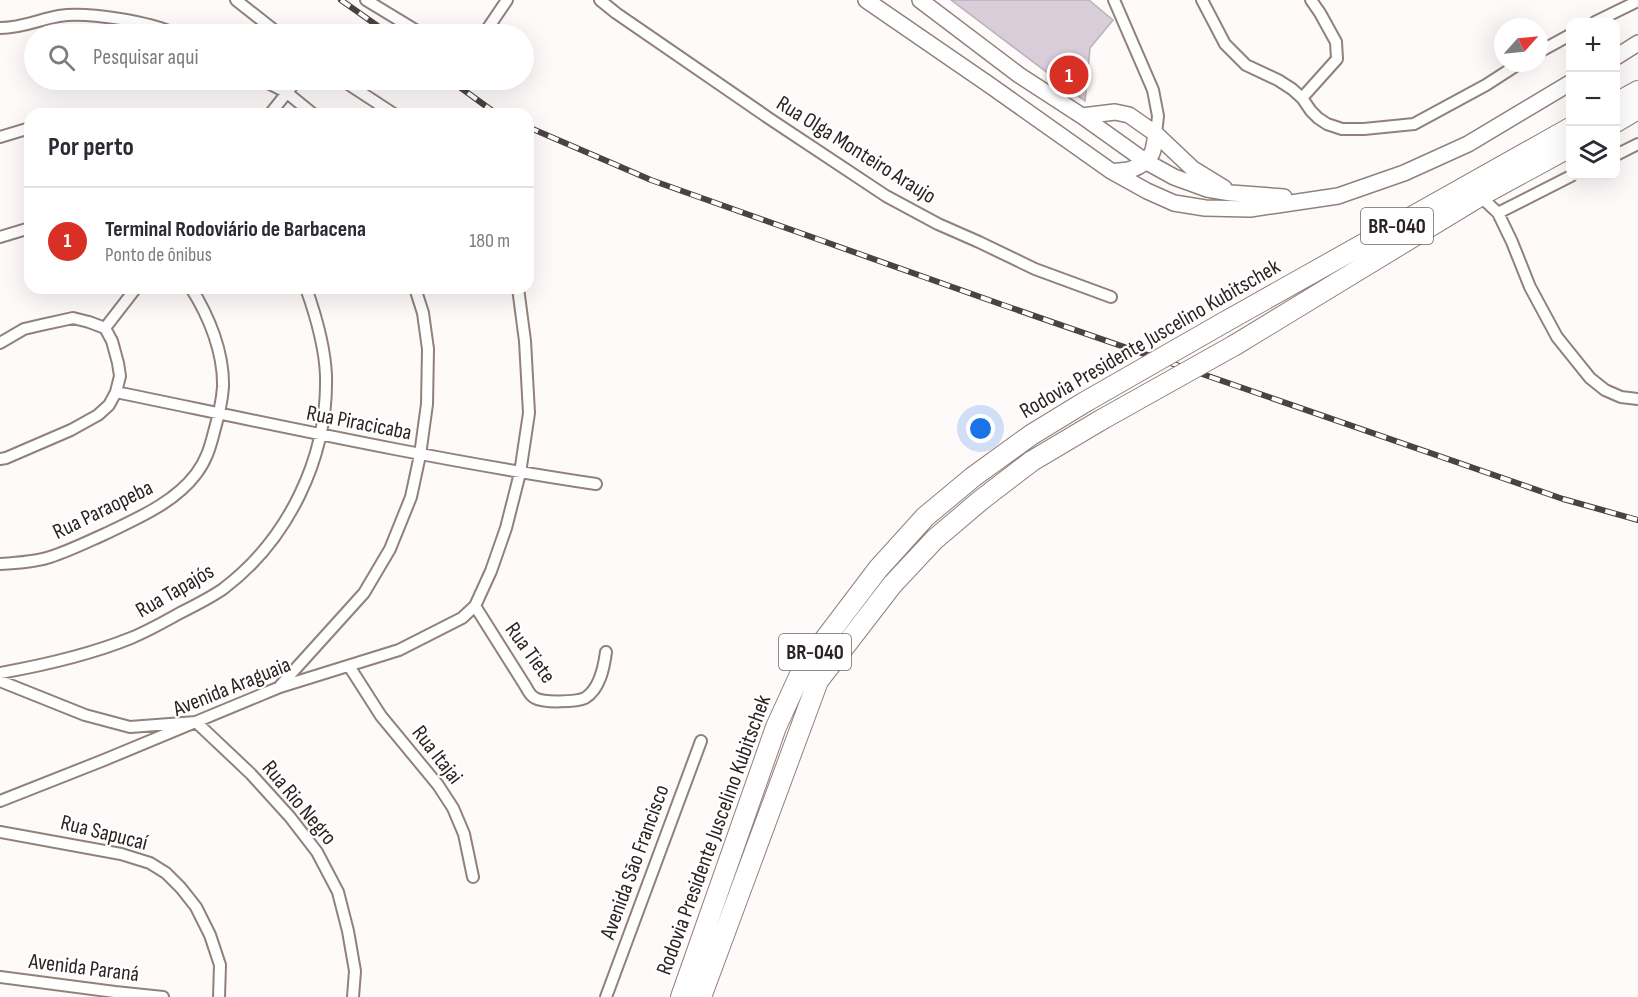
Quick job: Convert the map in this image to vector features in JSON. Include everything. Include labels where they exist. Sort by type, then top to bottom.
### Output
[{"type":"highway","points":[[1620,101],[1638,91]]},
{"type":"highway","points":[[1620,120],[1638,109]]},
{"type":"highway","points":[[1620,128],[1638,121]]},
{"type":"highway","name":"Rodovia Presidente Juscelino Kubitschek","points":[[681,997],[776,727],[803,668],[878,569],[925,517],[973,477],[1031,435],[1085,402],[1566,130]]},
{"type":"highway","name":"Rodovia Presidente Juscelino Kubitschek","points":[[701,997],[818,681],[892,585],[935,539],[1032,461],[1235,345],[1480,196],[1566,149]]},
{"type":"main road","points":[[866,0],[1111,171],[1174,202],[1205,208],[1250,209],[1338,196],[1404,173],[1468,144],[1566,84]]},
{"type":"main road","points":[[920,0],[1019,75],[1145,161],[1174,177],[1207,189],[1231,193],[1271,197],[1338,196]]},
{"type":"main road","points":[[1620,55],[1638,44]]},
{"type":"main road","points":[[1082,116],[1115,112],[1129,115],[1156,134],[1193,169],[1231,193]]},
{"type":"main road","points":[[1111,171],[1124,172],[1136,169],[1152,153],[1156,134]]},
{"type":"street","points":[[236,0],[266,24]]},
{"type":"street","points":[[366,0],[406,24]]},
{"type":"street","points":[[491,24],[507,0]]},
{"type":"street","name":"Rua Olga Monteiro Araujo","points":[[600,0],[770,119],[886,196],[938,224],[1035,269],[1112,297]]},
{"type":"street","points":[[1114,0],[1153,90],[1158,116],[1156,134]]},
{"type":"street","points":[[1203,0],[1225,44],[1246,65],[1278,80],[1302,98],[1318,118],[1342,129],[1414,124],[1506,72]]},
{"type":"street","points":[[1302,98],[1337,59],[1336,42],[1311,0]]},
{"type":"street","points":[[1603,18],[1638,1]]},
{"type":"street","points":[[31,24],[59,16],[84,14],[142,24]]},
{"type":"street","points":[[0,28],[24,26]]},
{"type":"street","points":[[1548,47],[1566,37]]},
{"type":"street","points":[[282,90],[306,108]]},
{"type":"street","points":[[357,90],[385,108]]},
{"type":"street","points":[[274,108],[286,92]]},
{"type":"street","points":[[0,136],[24,130]]},
{"type":"street","points":[[1620,153],[1638,144]]},
{"type":"street","points":[[1498,213],[1566,179]]},
{"type":"street","points":[[1480,196],[1498,213],[1530,287],[1557,337],[1590,378],[1605,390],[1621,397],[1638,399]]},
{"type":"street","points":[[0,237],[24,230]]},
{"type":"street","points":[[105,328],[131,294]]},
{"type":"street","name":"Rua Paraopeba","points":[[0,564],[29,562],[87,542],[142,516],[178,494],[196,474],[207,457],[219,414],[223,387],[217,345],[209,322],[194,294]]},
{"type":"street","name":"Rua Tapajós","points":[[0,673],[87,654],[133,637],[223,589],[257,558],[288,516],[304,487],[321,436],[326,375],[320,335],[308,294]]},
{"type":"street","points":[[280,687],[364,593],[390,549],[411,497],[427,404],[428,349],[423,313],[417,294]]},
{"type":"street","points":[[475,606],[491,571],[506,528],[520,473],[529,412],[525,341],[519,294]]},
{"type":"street","points":[[0,343],[24,329],[73,318],[105,328],[112,341],[120,376],[116,392],[109,405],[98,415],[87,422],[0,459]]},
{"type":"street","name":"Rua Piracicaba","points":[[116,392],[420,455],[596,484]]},
{"type":"street","name":"Avenida Araguaia","points":[[0,801],[280,687],[399,650],[462,618],[475,606]]},
{"type":"street","name":"Rua Tiete","points":[[475,606],[531,695],[536,699],[547,702],[585,698],[597,685],[604,670],[606,652]]},
{"type":"street","name":"Rua Itajai","points":[[349,666],[381,716],[438,785],[453,808],[464,834],[473,877]]},
{"type":"street","points":[[0,681],[84,715],[130,727],[196,722]]},
{"type":"street","name":"Rua Rio Negro","points":[[196,722],[251,774],[291,817],[317,852],[338,892],[348,931],[355,971],[353,997]]},
{"type":"street","name":"Avenida São Francisco","points":[[606,997],[701,741]]},
{"type":"street","name":"Rua Sapucaí","points":[[0,832],[121,854],[150,863],[166,873],[196,908],[210,935],[220,965],[219,997]]},
{"type":"street","name":"Avenida Paraná","points":[[0,977],[163,997]]},
{"type":"building","points":[[951,0],[1089,0],[1113,20],[1090,48],[1085,101]]},
{"type":"railway","points":[[341,0],[375,24]]},
{"type":"railway","points":[[464,90],[488,108]]},
{"type":"railway","points":[[534,130],[651,180],[1003,305],[1563,499],[1638,520]]},
{"type":"place","name":"Terminal Rodoviário de Barbacena","points":[[1069,75]]}]
